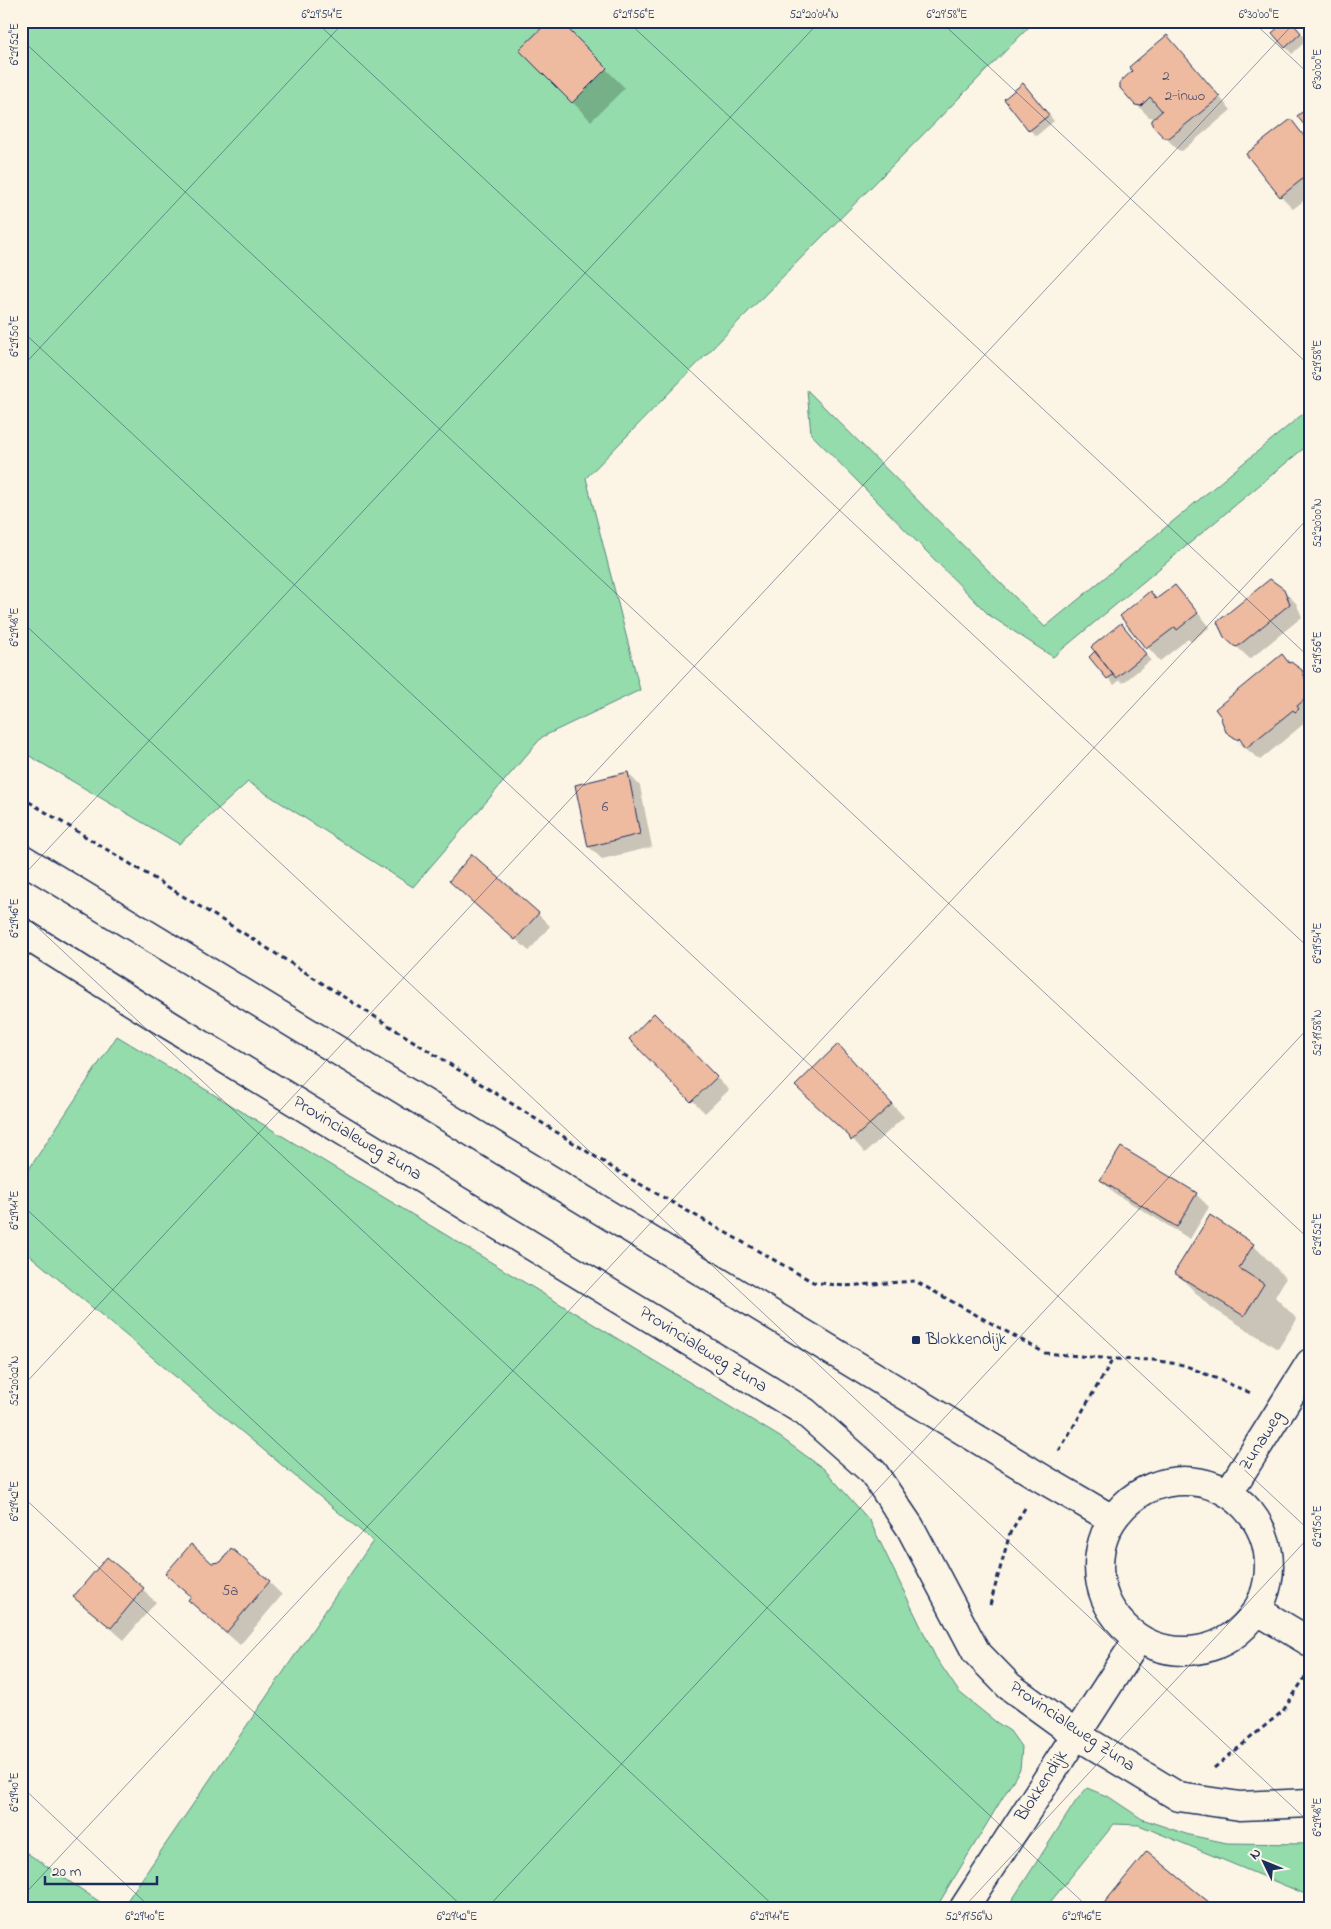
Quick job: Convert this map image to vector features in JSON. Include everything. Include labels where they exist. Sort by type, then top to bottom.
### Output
[{"type":"street","points":[[21,858],[1026,1469],[1112,1519]]},
{"type":"street","name":"Provincialeweg Zuna","points":[[21,932],[804,1412],[873,1472],[910,1527],[976,1652],[1009,1686],[1075,1734],[1179,1798],[1240,1806],[1310,1803]]},
{"type":"street","name":"Zunaweg","points":[[1229,1492],[1310,1363]]},
{"type":"street","points":[[1194,1480],[1229,1492],[1254,1518],[1266,1540],[1270,1572],[1258,1611],[1230,1639],[1198,1652],[1165,1650],[1138,1639],[1112,1614],[1102,1592],[1099,1553],[1112,1519],[1130,1501],[1153,1486],[1194,1480]]},
{"type":"street","points":[[1258,1611],[1310,1642]]},
{"type":"street","name":"Blokkendijk","points":[[964,1908],[1138,1639]]},
{"type":"path","points":[[21,797],[248,936],[624,1175],[813,1282],[844,1286],[914,1282],[1045,1353],[1113,1359],[1153,1360],[1184,1365],[1236,1385],[1282,1409]]},
{"type":"path","points":[[1179,1798],[1283,1711],[1310,1670]]},
{"type":"green space","points":[[21,21],[1035,21],[586,478],[640,690],[542,737],[413,887],[248,782],[179,844],[21,751]]},
{"type":"green space","points":[[807,390],[1045,627],[1310,408],[1310,443],[1053,657],[989,615],[811,434]]},
{"type":"green space","points":[[117,1036],[780,1437],[824,1469],[870,1521],[936,1658],[959,1692],[1010,1731],[1022,1748],[1020,1769],[936,1908],[122,1908],[373,1541],[21,1248],[21,1181]]},
{"type":"green space","points":[[1087,1788],[1109,1797],[1142,1819],[1189,1835],[1227,1843],[1310,1844],[1310,1896],[1139,1825],[1114,1824],[1047,1906],[1023,1903],[1020,1908],[1007,1908],[1076,1801]]},
{"type":"green space","points":[[21,1849],[109,1908],[21,1908]]},
{"type":"building","points":[[549,21],[560,21],[607,68],[572,103],[519,50]]},
{"type":"building","points":[[1285,21],[1291,21],[1301,33],[1285,48],[1272,33]]},
{"type":"building","points":[[1167,35],[1220,97],[1169,138],[1164,138],[1152,125],[1152,120],[1162,111],[1150,97],[1141,106],[1135,105],[1120,88],[1120,82],[1132,71],[1129,67]]},
{"type":"building","points":[[1023,83],[1049,115],[1029,131],[1004,99]]},
{"type":"building","points":[[1310,106],[1310,132],[1297,116]]},
{"type":"building","points":[[1291,119],[1310,144],[1310,173],[1280,197],[1246,154]]},
{"type":"building","points":[[1270,579],[1284,589],[1290,604],[1237,647],[1234,646],[1224,637],[1217,622]]},
{"type":"building","points":[[1175,585],[1198,613],[1177,630],[1175,627],[1146,649],[1120,616],[1150,591],[1156,599]]},
{"type":"building","points":[[1121,623],[1146,654],[1116,678],[1091,647]]},
{"type":"building","points":[[1095,651],[1113,675],[1107,679],[1089,657]]},
{"type":"building","points":[[1282,654],[1289,663],[1291,662],[1302,670],[1306,684],[1310,689],[1310,695],[1297,706],[1299,709],[1295,712],[1293,710],[1246,748],[1239,738],[1238,740],[1226,732],[1222,718],[1215,709]]},
{"type":"building","points":[[628,772],[640,834],[588,847],[575,785]]},
{"type":"building","points":[[472,854],[539,913],[515,940],[449,881]]},
{"type":"building","points":[[654,1013],[717,1077],[691,1102],[629,1039]]},
{"type":"building","points":[[838,1044],[892,1104],[851,1141],[849,1136],[795,1086]]},
{"type":"building","points":[[1121,1147],[1197,1193],[1177,1227],[1100,1180]]},
{"type":"building","points":[[1210,1215],[1254,1244],[1239,1268],[1264,1284],[1244,1316],[1174,1273]]},
{"type":"building","points":[[191,1544],[212,1563],[221,1562],[231,1548],[270,1581],[226,1633],[188,1600],[191,1596],[165,1574]]},
{"type":"building","points":[[107,1557],[144,1588],[111,1628],[73,1597]]},
{"type":"building","points":[[1147,1851],[1216,1908],[1100,1908]]},
{"type":"place","name":"Blokkendijk","points":[[916,1340]]}]
